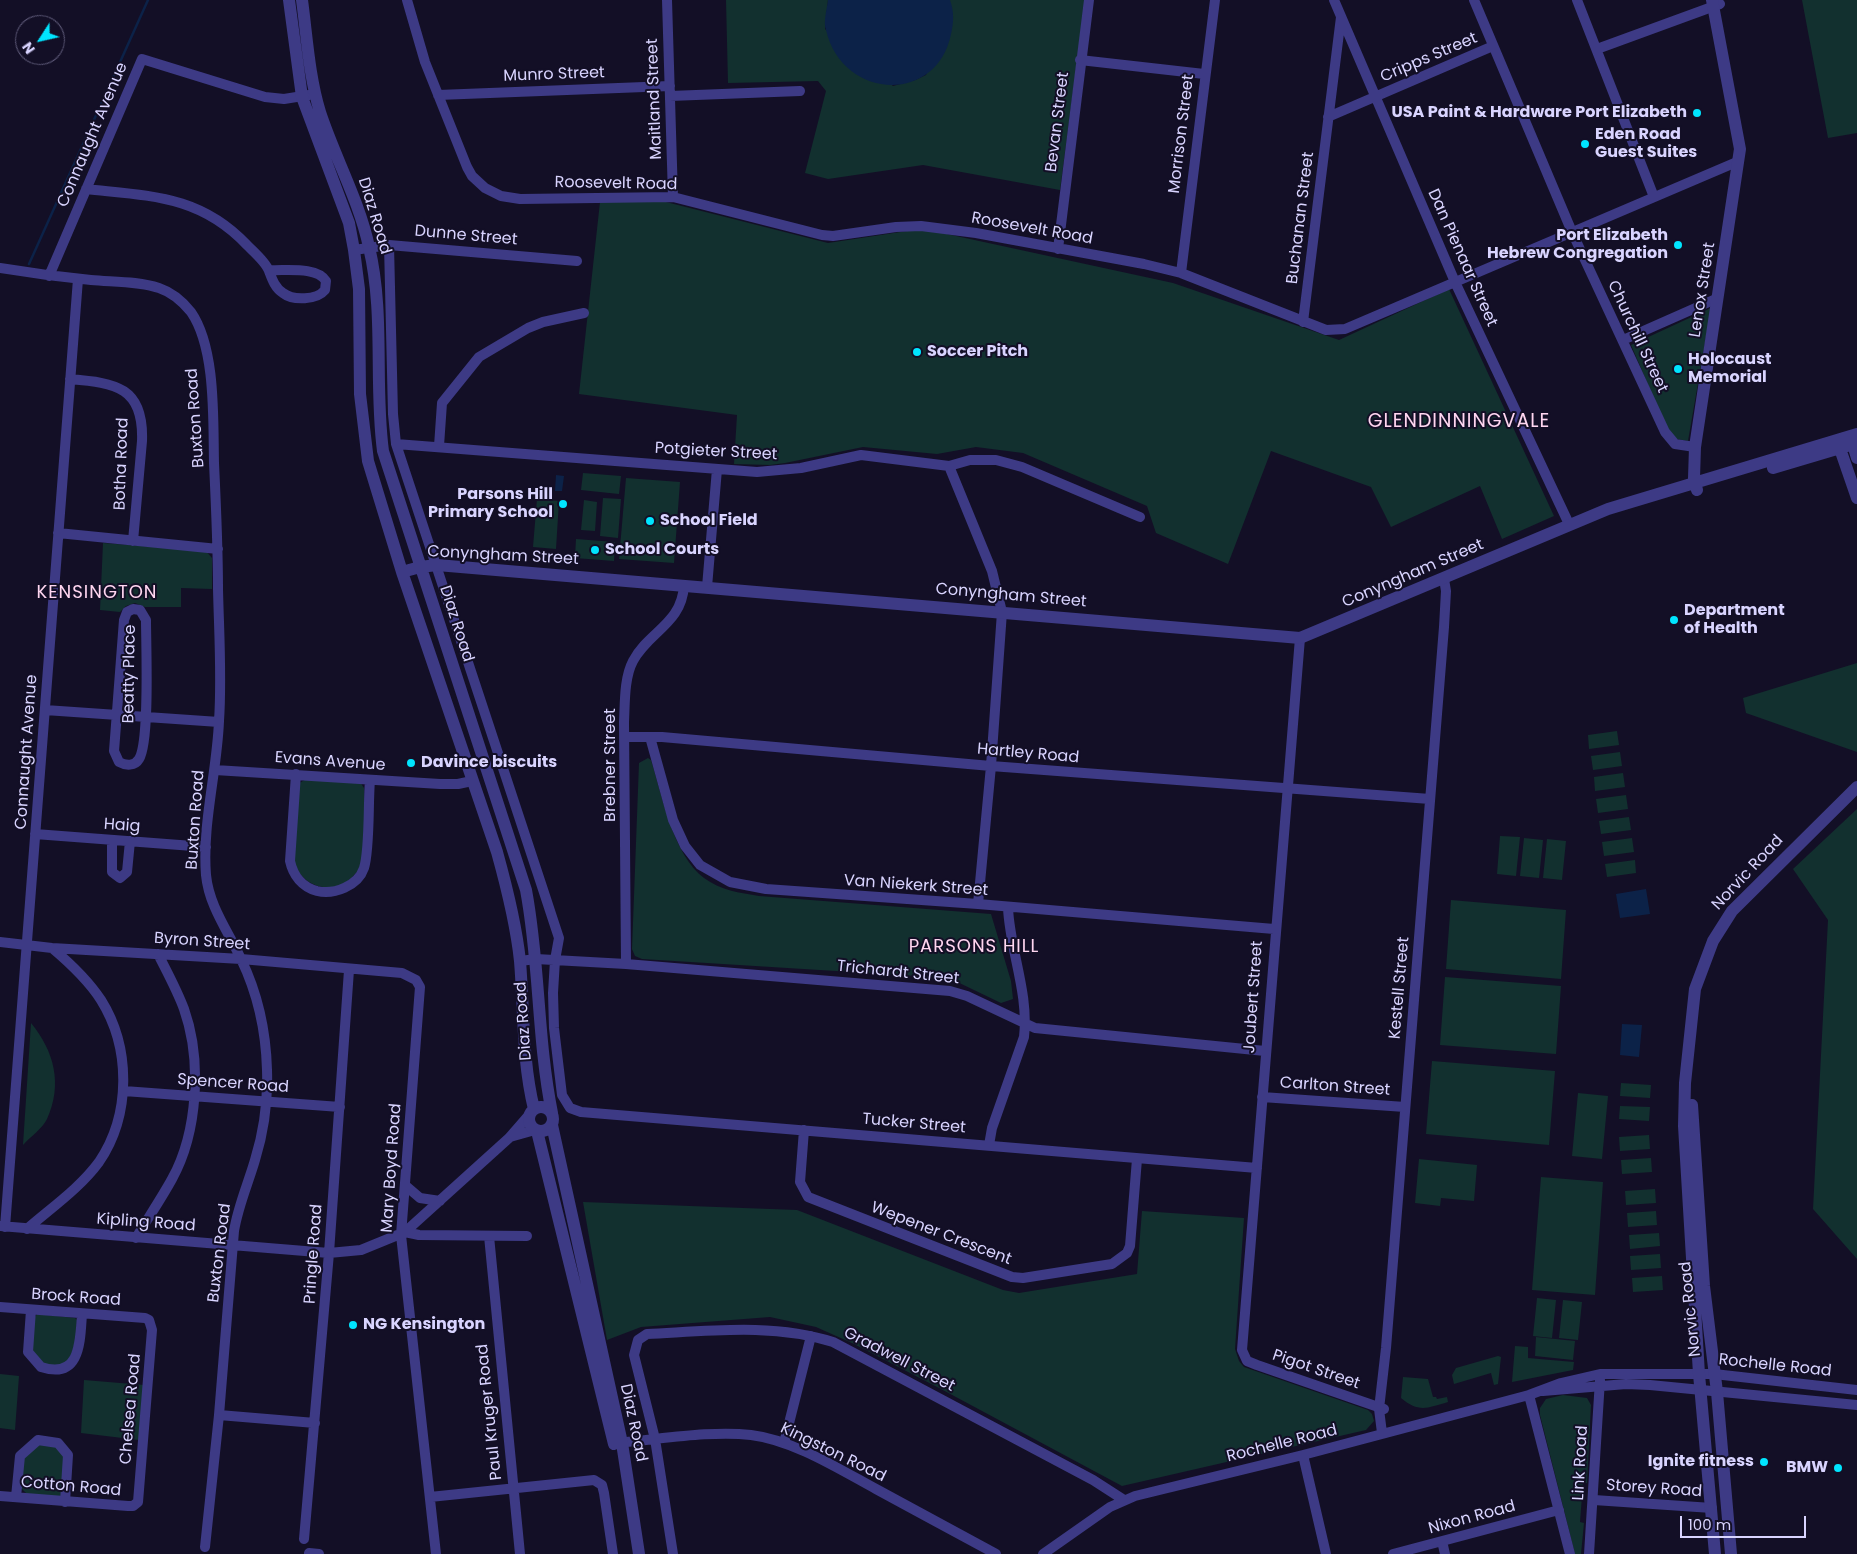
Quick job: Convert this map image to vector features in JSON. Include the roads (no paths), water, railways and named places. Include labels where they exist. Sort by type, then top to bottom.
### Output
[{"type":"street","name":"Diaz Road","points":[[288,0],[302,97],[349,224],[354,250],[359,289],[360,394],[365,442],[372,477],[510,896],[520,961],[526,1069],[532,1112]]},
{"type":"street","name":"Diaz Road","points":[[302,0],[315,94],[359,211],[370,247],[376,290],[379,410],[383,451],[520,868],[530,914],[536,959],[541,1054],[552,1119],[639,1554]]},
{"type":"street","name":"Roosevelt Road","points":[[407,0],[426,62],[472,176],[485,188],[501,196],[520,199],[673,197],[822,235],[921,226],[976,233],[1181,273],[1326,330],[1345,329],[1739,161]]},
{"type":"street","name":"Maitland Street","points":[[667,0],[673,197]]},
{"type":"street","name":"Bevan Street","points":[[1058,249],[1088,0]]},
{"type":"street","name":"Morrison Street","points":[[1181,273],[1214,0]]},
{"type":"street","name":"Dan Pienaar Street","points":[[1334,0],[1455,282],[1569,524]]},
{"type":"street","name":"Churchill Street","points":[[1474,0],[1572,232],[1669,439],[1675,444],[1695,447]]},
{"type":"street","points":[[1577,0],[1654,197]]},
{"type":"street","points":[[1597,49],[1716,2]]},
{"type":"street","name":"Lenox Street","points":[[1700,482],[1695,447],[1739,161],[1740,142],[1735,113],[1729,95],[1716,2]]},
{"type":"street","name":"Buchanan Street","points":[[1303,322],[1342,16]]},
{"type":"street","name":"Cripps Street","points":[[1376,97],[1493,46]]},
{"type":"street","name":"Connaught Avenue","points":[[49,276],[142,59],[265,97],[284,99],[315,94]]},
{"type":"street","points":[[1080,60],[1204,74]]},
{"type":"street","name":"Munro Street","points":[[438,94],[800,91]]},
{"type":"street","points":[[1328,117],[1376,97]]},
{"type":"street","points":[[86,189],[149,195],[188,204],[205,212],[230,229],[269,270],[274,284],[288,296],[314,297],[325,290],[326,282],[321,275],[269,270]]},
{"type":"street","name":"Diaz Road","points":[[389,245],[392,414],[396,444],[557,931],[559,945],[555,960],[554,1028],[562,1094],[570,1108]]},
{"type":"street","name":"Dunne Street","points":[[354,250],[389,245],[577,261]]},
{"type":"street","name":"Buxton Road","points":[[0,268],[49,276],[139,283],[162,289],[185,305],[196,320],[204,343],[210,385],[221,661],[219,722],[206,847],[206,876],[213,903],[241,959],[252,986],[262,1024],[267,1069],[266,1102],[255,1161],[237,1211],[232,1245],[219,1415],[205,1547]]},
{"type":"street","name":"Connaught Avenue","points":[[3,1227],[27,944],[78,279]]},
{"type":"street","points":[[1623,340],[1718,298]]},
{"type":"street","points":[[439,446],[442,403],[479,358],[528,328],[543,322],[584,313]]},
{"type":"street","name":"Botha Road","points":[[70,379],[115,386],[131,395],[139,410],[142,418],[142,441],[133,540]]},
{"type":"street","points":[[1854,440],[1857,458]]},
{"type":"street","name":"Conyngham Street","points":[[402,572],[437,565],[1300,638],[1615,506],[1854,440]]},
{"type":"street","name":"Potgieter Street","points":[[396,444],[757,472],[787,470],[870,454],[949,466],[983,459],[1009,462],[1140,516]]},
{"type":"street","points":[[1839,444],[1857,498]]},
{"type":"street","points":[[949,466],[992,571],[1002,612],[991,766],[978,904]]},
{"type":"street","points":[[707,587],[717,469]]},
{"type":"street","points":[[58,533],[218,549]]},
{"type":"street","name":"Kestell Street","points":[[1386,1432],[1382,1405],[1444,627],[1446,591],[1444,579]]},
{"type":"street","name":"Brebner Street","points":[[626,964],[624,707],[632,662],[677,612],[683,603],[684,586]]},
{"type":"street","name":"Beatty Place","points":[[136,609],[143,612],[146,620],[146,717],[140,757],[136,763],[128,765],[119,762],[114,755],[124,620],[127,612],[136,609]]},
{"type":"street","name":"Joubert Street","points":[[1245,1358],[1242,1347],[1274,929],[1288,790],[1300,638]]},
{"type":"street","points":[[45,710],[219,722]]},
{"type":"street","name":"Hartley Road","points":[[625,737],[650,737],[1288,790],[1430,799]]},
{"type":"street","name":"Van Niekerk Street","points":[[650,737],[678,834],[692,856],[718,877],[730,882],[766,889],[978,904],[1274,929]]},
{"type":"street","name":"Evans Avenue","points":[[215,770],[458,784],[472,781]]},
{"type":"street","points":[[296,774],[289,850],[292,869],[302,883],[322,892],[330,892],[350,885],[364,869],[370,780]]},
{"type":"street","name":"Norvic Road","points":[[1716,1554],[1699,1374],[1684,1126],[1685,1083],[1695,989],[1719,929],[1741,900],[1857,787]]},
{"type":"street","name":"Haig","points":[[35,834],[206,847]]},
{"type":"street","points":[[112,840],[112,872],[120,878],[127,872],[130,841]]},
{"type":"street","points":[[989,1145],[992,1128],[1024,1037],[1026,1025],[1024,1005],[1009,932],[1008,908]]},
{"type":"street","name":"Byron Street","points":[[0,942],[52,948],[241,959],[349,970],[402,973]]},
{"type":"street","points":[[27,1229],[76,1187],[99,1162],[114,1133],[124,1091],[122,1058],[116,1029],[110,1016],[91,986],[52,948]]},
{"type":"street","points":[[136,1238],[172,1179],[180,1162],[191,1125],[194,1096],[193,1057],[187,1018],[176,988],[158,954]]},
{"type":"street","name":"Trichardt Street","points":[[520,961],[536,959],[626,964],[950,991],[968,996],[1026,1025],[1044,1030],[1265,1051]]},
{"type":"street","name":"Pringle Road","points":[[304,1539],[330,1253],[349,970]]},
{"type":"street","name":"Mary Boyd Road","points":[[402,973],[415,978],[420,987],[403,1233],[436,1554]]},
{"type":"street","name":"Norvic Road","points":[[1688,1060],[1704,1286],[1717,1392],[1731,1554]]},
{"type":"street","name":"Spencer Road","points":[[124,1091],[340,1107]]},
{"type":"street","name":"Carlton Street","points":[[1262,1096],[1405,1107]]},
{"type":"street","points":[[542,1106],[552,1119],[548,1130],[532,1131],[530,1123],[532,1112],[542,1106]]},
{"type":"street","name":"Tucker Street","points":[[570,1108],[581,1112],[1257,1168]]},
{"type":"street","name":"Kipling Road","points":[[3,1227],[330,1253],[361,1250],[403,1233],[509,1138],[532,1112]]},
{"type":"street","name":"Wepener Crescent","points":[[804,1130],[800,1182],[802,1189],[808,1197],[1012,1277],[1023,1278],[1112,1264],[1127,1253],[1130,1246],[1137,1159]]},
{"type":"street","name":"Diaz Road","points":[[532,1131],[542,1148],[618,1443],[631,1554]]},
{"type":"street","name":"Kipling Road","points":[[509,1138],[532,1131]]},
{"type":"street","points":[[406,1186],[420,1198],[440,1201]]},
{"type":"street","name":"Kipling Road","points":[[403,1233],[419,1235],[527,1236]]},
{"type":"street","name":"Paul Kruger Road","points":[[489,1236],[520,1554]]},
{"type":"street","name":"Brock Road","points":[[0,1307],[149,1320]]},
{"type":"street","points":[[31,1310],[28,1352],[41,1367],[57,1370],[65,1368],[78,1355],[82,1314]]},
{"type":"street","name":"Chelsea Road","points":[[138,1502],[152,1330],[149,1320]]},
{"type":"street","name":"Gradwell Street","points":[[638,1340],[648,1334],[779,1330],[833,1342],[1093,1480],[1124,1500]]},
{"type":"street","points":[[784,1443],[811,1336]]},
{"type":"street","name":"Diaz Road","points":[[638,1340],[634,1355],[655,1439],[673,1554]]},
{"type":"street","name":"Pigot Street","points":[[1245,1358],[1257,1365],[1382,1405]]},
{"type":"street","name":"Rochelle Road","points":[[1043,1554],[1110,1507],[1124,1500],[1303,1455],[1529,1395],[1561,1382],[1600,1374],[1714,1374],[1857,1390]]},
{"type":"street","name":"Link Road","points":[[1589,1554],[1594,1500],[1600,1374]]},
{"type":"street","name":"Rochelle Road","points":[[1542,1391],[1555,1392],[1600,1386],[1650,1384],[1701,1391],[1857,1405]]},
{"type":"street","points":[[1529,1395],[1570,1554]]},
{"type":"street","points":[[219,1415],[315,1424]]},
{"type":"street","name":"Kingston Road","points":[[618,1443],[655,1439],[750,1435],[784,1443],[845,1473],[996,1554]]},
{"type":"street","points":[[16,1497],[20,1456],[38,1440],[58,1443],[68,1455],[65,1502]]},
{"type":"street","points":[[1303,1455],[1326,1554]]},
{"type":"street","points":[[430,1497],[597,1481],[602,1485],[604,1493],[613,1554]]},
{"type":"street","name":"Cotton Road","points":[[0,1496],[128,1506],[133,1506],[138,1502]]},
{"type":"street","name":"Storey Road","points":[[1594,1500],[1712,1508]]},
{"type":"street","name":"Nixon Road","points":[[1393,1554],[1559,1510]]},
{"type":"street","points":[[1442,1542],[1445,1554]]},
{"type":"water","points":[[828,0],[950,0],[953,12],[951,34],[942,57],[928,73],[910,82],[889,85],[869,81],[850,70],[835,53],[825,27]]},
{"type":"water","points":[[556,475],[564,476],[562,491],[555,491]]},
{"type":"water","points":[[1646,889],[1650,914],[1620,918],[1616,894]]},
{"type":"water","points":[[1622,1024],[1642,1025],[1639,1057],[1620,1055]]},
{"type":"waterway","points":[[29,264],[148,0]]},
{"type":"place","name":"USA Paint & Hardware Port Elizabeth","points":[[1697,113]]},
{"type":"place","name":"Eden Road Guest Suites","points":[[1585,144]]},
{"type":"place","name":"Port Elizabeth Hebrew Congregation","points":[[1678,245]]},
{"type":"place","name":"Soccer Pitch","points":[[917,352]]},
{"type":"place","name":"Holocaust Memorial","points":[[1678,369]]},
{"type":"place","name":"Parsons Hill Primary School","points":[[563,504]]},
{"type":"place","name":"School Field","points":[[650,521]]},
{"type":"place","name":"School Courts","points":[[595,550]]},
{"type":"place","name":"Department of Health","points":[[1674,620]]},
{"type":"place","name":"Davince biscuits","points":[[411,763]]},
{"type":"place","name":"NG Kensington","points":[[353,1325]]},
{"type":"place","name":"Ignite fitness","points":[[1764,1462]]},
{"type":"place","name":"BMW","points":[[1838,1468]]},
{"type":"district","name":"GLENDINNINGVALE","points":[[1459,422]]},
{"type":"district","name":"KENSINGTON","points":[[97,593]]},
{"type":"district","name":"PARSONS HILL","points":[[974,947]]}]
